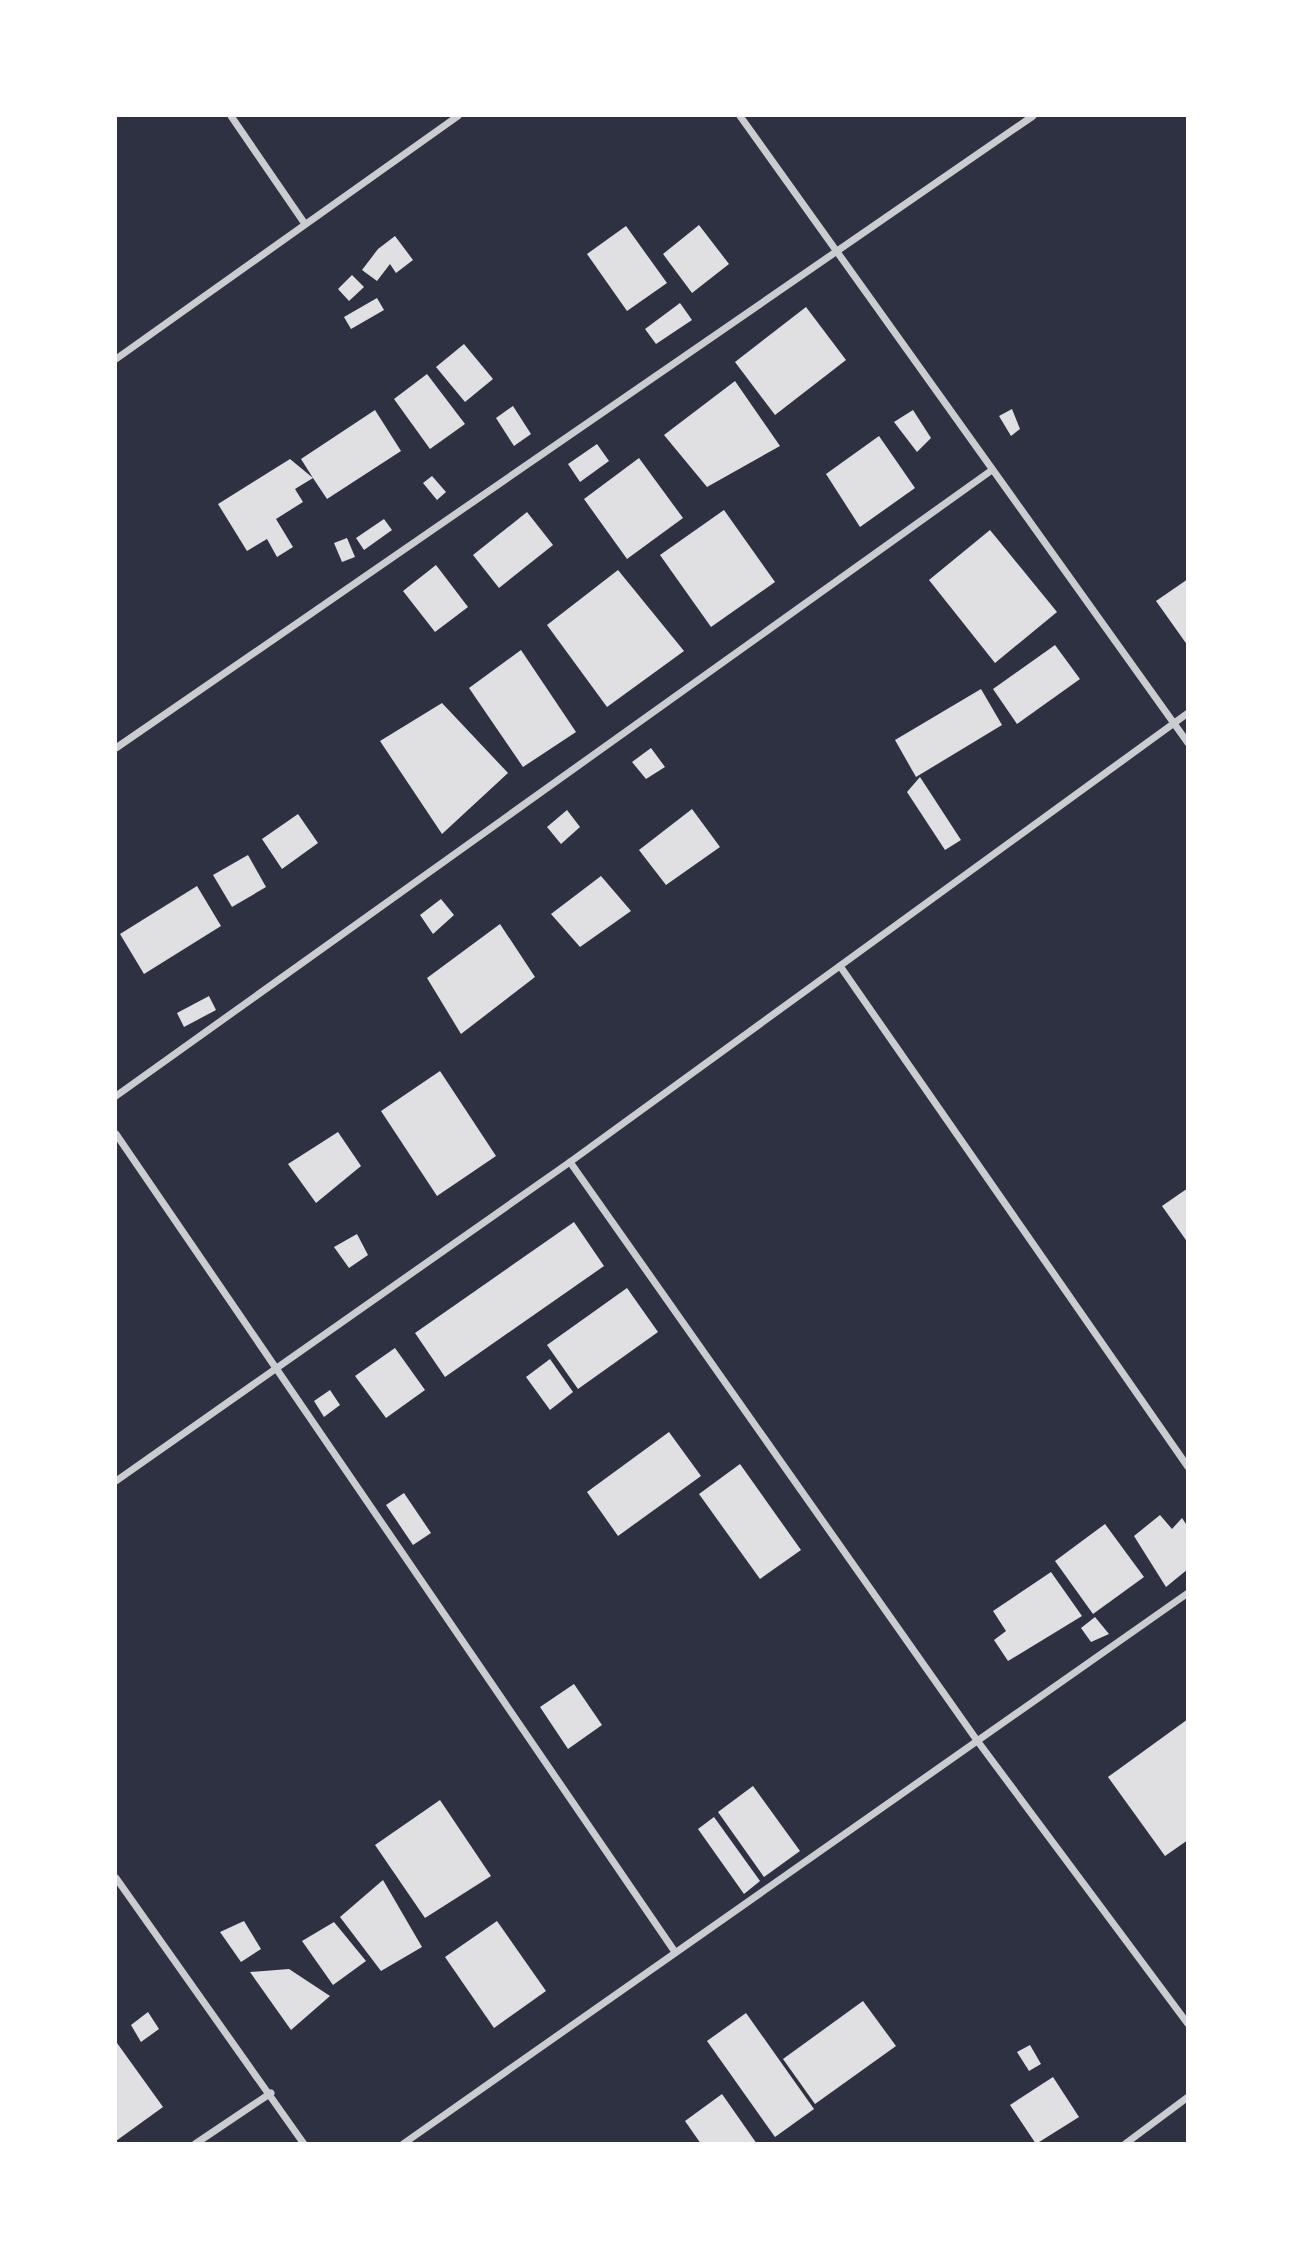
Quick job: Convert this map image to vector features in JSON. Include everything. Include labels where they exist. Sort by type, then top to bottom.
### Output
[{"type":"street","points":[[231,116],[305,224]]},
{"type":"street","points":[[116,359],[458,116]]},
{"type":"street","points":[[740,116],[1188,743]]},
{"type":"street","points":[[116,748],[1033,116]]},
{"type":"street","points":[[116,1096],[992,470]]},
{"type":"street","points":[[116,1480],[570,1162],[1188,713]]},
{"type":"street","points":[[840,966],[1188,1467]]},
{"type":"street","points":[[116,1134],[676,1952]]},
{"type":"street","points":[[570,1162],[976,1739],[1188,2024]]},
{"type":"street","points":[[403,2144],[976,1739],[1188,1593]]},
{"type":"street","points":[[116,1878],[271,2093],[304,2144]]},
{"type":"street","points":[[195,2144],[271,2093]]},
{"type":"street","points":[[1125,2144],[1188,2097]]},
{"type":"building","points":[[699,225],[729,264],[692,293],[663,254]]},
{"type":"building","points":[[626,226],[667,283],[627,311],[587,254]]},
{"type":"building","points":[[395,236],[413,260],[396,273],[390,264],[377,281],[362,270],[378,249]]},
{"type":"building","points":[[352,275],[364,287],[349,301],[338,289]]},
{"type":"building","points":[[377,298],[384,310],[351,329],[344,317]]},
{"type":"building","points":[[680,303],[692,320],[656,344],[645,329]]},
{"type":"building","points":[[806,307],[846,360],[775,415],[735,362]]},
{"type":"building","points":[[464,344],[493,379],[465,402],[436,367]]},
{"type":"building","points":[[427,374],[465,424],[430,449],[394,399]]},
{"type":"building","points":[[735,381],[780,446],[707,487],[664,435]]},
{"type":"building","points":[[513,406],[531,434],[514,446],[496,418]]},
{"type":"building","points":[[1012,409],[1020,429],[1011,436],[999,416]]},
{"type":"building","points":[[375,410],[401,451],[327,499],[301,459]]},
{"type":"building","points":[[913,410],[931,438],[917,452],[894,422]]},
{"type":"building","points":[[879,436],[915,488],[860,527],[826,474]]},
{"type":"building","points":[[597,444],[609,461],[580,482],[568,464]]},
{"type":"building","points":[[639,458],[683,518],[627,559],[584,499]]},
{"type":"building","points":[[290,459],[313,478],[295,489],[303,502],[276,519],[293,547],[277,557],[267,539],[247,551],[218,504]]},
{"type":"building","points":[[432,476],[446,492],[437,500],[423,483]]},
{"type":"building","points":[[724,510],[775,582],[711,627],[660,555]]},
{"type":"building","points":[[527,512],[553,545],[499,588],[473,555]]},
{"type":"building","points":[[384,519],[392,530],[364,550],[356,538]]},
{"type":"building","points":[[990,530],[1057,612],[995,663],[929,580]]},
{"type":"building","points":[[347,538],[355,557],[342,562],[334,543]]},
{"type":"building","points":[[436,565],[468,607],[435,632],[403,591]]},
{"type":"building","points":[[618,570],[684,651],[607,707],[547,625]]},
{"type":"building","points":[[1188,579],[1188,646],[1156,601]]},
{"type":"building","points":[[1055,645],[1080,679],[1017,724],[993,689]]},
{"type":"building","points":[[521,650],[576,732],[523,767],[469,688]]},
{"type":"building","points":[[981,689],[1002,725],[916,777],[895,740]]},
{"type":"building","points":[[442,703],[508,773],[442,834],[380,741]]},
{"type":"building","points":[[651,748],[665,767],[646,779],[632,762]]},
{"type":"building","points":[[920,777],[961,840],[945,850],[907,792]]},
{"type":"building","points":[[692,809],[720,847],[666,885],[639,850]]},
{"type":"building","points":[[567,810],[580,827],[561,844],[547,827]]},
{"type":"building","points":[[298,814],[318,843],[282,869],[262,839]]},
{"type":"building","points":[[248,855],[266,887],[232,907],[213,875]]},
{"type":"building","points":[[601,876],[631,911],[580,947],[551,914]]},
{"type":"building","points":[[197,886],[221,926],[144,974],[120,934]]},
{"type":"building","points":[[441,899],[454,915],[433,934],[420,915]]},
{"type":"building","points":[[500,924],[535,977],[461,1034],[427,978]]},
{"type":"building","points":[[209,996],[216,1010],[184,1027],[177,1013]]},
{"type":"building","points":[[440,1071],[496,1156],[437,1196],[381,1111]]},
{"type":"building","points":[[338,1132],[361,1166],[316,1203],[288,1164]]},
{"type":"building","points":[[1188,1188],[1188,1243],[1162,1206]]},
{"type":"building","points":[[574,1222],[604,1266],[445,1377],[415,1333]]},
{"type":"building","points":[[357,1234],[368,1255],[349,1268],[334,1247]]},
{"type":"building","points":[[627,1288],[658,1332],[578,1389],[547,1345]]},
{"type":"building","points":[[395,1348],[425,1390],[386,1418],[355,1376]]},
{"type":"building","points":[[550,1359],[573,1392],[550,1410],[526,1377]]},
{"type":"building","points":[[330,1390],[340,1405],[324,1417],[314,1401]]},
{"type":"building","points":[[669,1432],[701,1476],[618,1536],[587,1492]]},
{"type":"building","points":[[740,1464],[801,1550],[760,1579],[699,1494]]},
{"type":"building","points":[[404,1493],[431,1533],[413,1545],[386,1505]]},
{"type":"building","points":[[1160,1515],[1172,1529],[1182,1518],[1188,1527],[1188,1569],[1166,1587],[1134,1536]]},
{"type":"building","points":[[1105,1524],[1144,1577],[1093,1614],[1055,1561]]},
{"type":"building","points":[[1051,1572],[1082,1616],[1008,1661],[994,1640],[1006,1631],[993,1611]]},
{"type":"building","points":[[1095,1617],[1109,1634],[1091,1642],[1081,1628]]},
{"type":"building","points":[[574,1684],[602,1725],[568,1749],[540,1707]]},
{"type":"building","points":[[1188,1719],[1188,1840],[1165,1856],[1108,1777]]},
{"type":"building","points":[[753,1786],[800,1851],[764,1877],[718,1812]]},
{"type":"building","points":[[440,1800],[491,1876],[425,1918],[375,1845]]},
{"type":"building","points":[[714,1817],[760,1881],[744,1894],[698,1829]]},
{"type":"building","points":[[383,1880],[422,1947],[381,1971],[340,1917]]},
{"type":"building","points":[[244,1921],[261,1949],[241,1962],[220,1932]]},
{"type":"building","points":[[497,1921],[546,1991],[494,2028],[445,1957]]},
{"type":"building","points":[[334,1922],[366,1961],[333,1985],[302,1941]]},
{"type":"building","points":[[289,1969],[330,1996],[291,2030],[250,1972]]},
{"type":"building","points":[[863,2001],[896,2046],[815,2104],[783,2059]]},
{"type":"building","points":[[148,2012],[159,2029],[141,2042],[131,2025]]},
{"type":"building","points":[[746,2013],[814,2109],[775,2137],[707,2041]]},
{"type":"building","points":[[116,2044],[163,2107],[116,2141]]},
{"type":"building","points":[[1030,2045],[1041,2064],[1029,2071],[1017,2052]]},
{"type":"building","points":[[1053,2077],[1079,2117],[1036,2144],[1010,2105]]},
{"type":"building","points":[[722,2094],[757,2144],[701,2144],[685,2121]]}]
